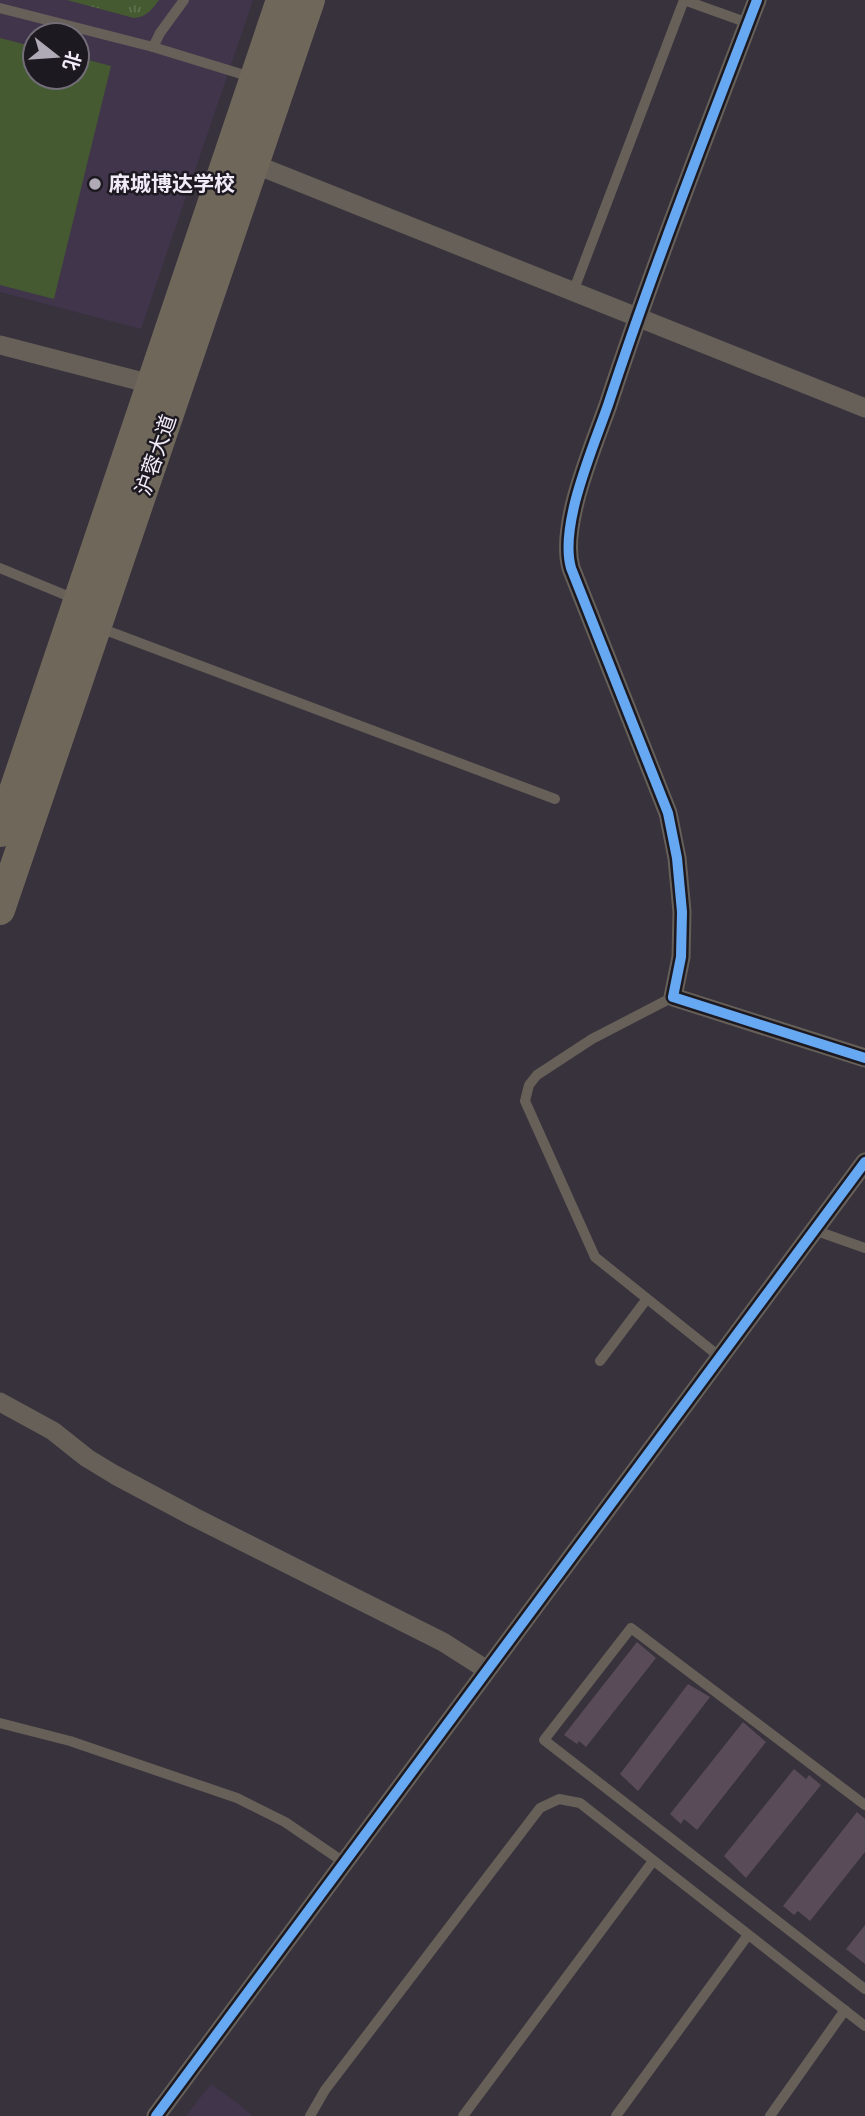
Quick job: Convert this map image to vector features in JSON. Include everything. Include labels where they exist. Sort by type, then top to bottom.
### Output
[{"type":"main road","name":"沪蓉大道","points":[[0,832],[281,0]]},
{"type":"main road","name":"沪蓉大道","points":[[0,910],[310,0]]},
{"type":"street","points":[[757,0],[637,317],[584,475],[569,526],[567,551],[571,568],[668,813],[677,858],[682,912],[681,957],[673,997],[865,1058]]},
{"type":"street","points":[[254,164],[865,408]]},
{"type":"street","points":[[0,345],[151,384]]},
{"type":"street","points":[[156,2116],[865,1162]]},
{"type":"street","points":[[0,1402],[53,1431],[87,1458],[115,1475],[443,1642],[487,1670]]},
{"type":"lane","points":[[153,47],[184,0]]},
{"type":"lane","points":[[573,292],[684,0],[748,23]]},
{"type":"lane","points":[[0,8],[153,47],[255,78]]},
{"type":"lane","points":[[0,568],[78,600]]},
{"type":"lane","points":[[97,627],[555,799]]},
{"type":"lane","points":[[673,997],[592,1039],[537,1075],[529,1085],[525,1101],[595,1257],[720,1357]]},
{"type":"lane","points":[[814,1230],[865,1248]]},
{"type":"lane","points":[[600,1361],[646,1300]]},
{"type":"lane","points":[[865,1805],[631,1628],[544,1740],[865,1989]]},
{"type":"lane","points":[[0,1723],[70,1741],[237,1798],[285,1822],[345,1863]]},
{"type":"lane","points":[[310,2116],[325,2090],[546,1803],[566,1799],[580,1803],[865,2026]]},
{"type":"lane","points":[[463,2116],[653,1861]]},
{"type":"lane","points":[[616,2116],[748,1935]]},
{"type":"lane","points":[[770,2116],[845,2010]]},
{"type":"shaded area","name":"麻城博达学校","points":[[0,0],[253,0],[141,329],[0,292]]},
{"type":"shaded area","points":[[211,2084],[237,2103],[253,2116],[186,2116]]},
{"type":"green space","points":[[67,0],[159,0],[148,12],[134,18]]},
{"type":"green space","points":[[0,38],[21,43],[21,91],[91,91],[91,61],[111,66],[54,299],[0,285]]},
{"type":"building","points":[[637,1642],[656,1658],[586,1747],[579,1741],[577,1744],[564,1735]]},
{"type":"building","points":[[688,1684],[710,1697],[638,1791],[620,1774]]},
{"type":"building","points":[[743,1722],[766,1742],[697,1830],[684,1819],[681,1824],[670,1814]]},
{"type":"building","points":[[794,1769],[806,1779],[809,1775],[821,1785],[746,1878],[724,1856]]},
{"type":"building","points":[[857,1812],[865,1819],[865,1852],[810,1921],[798,1911],[794,1915],[783,1906]]},
{"type":"building","points":[[865,1925],[865,1964],[846,1949]]},
{"type":"cycle path","points":[[757,0],[661,252],[579,486],[573,509],[569,550],[571,568],[668,813],[677,858],[682,912],[681,957],[673,997],[865,1058]]},
{"type":"cycle path","points":[[156,2116],[865,1162]]},
{"type":"place","name":"麻城博达学校","points":[[95,184]]}]
